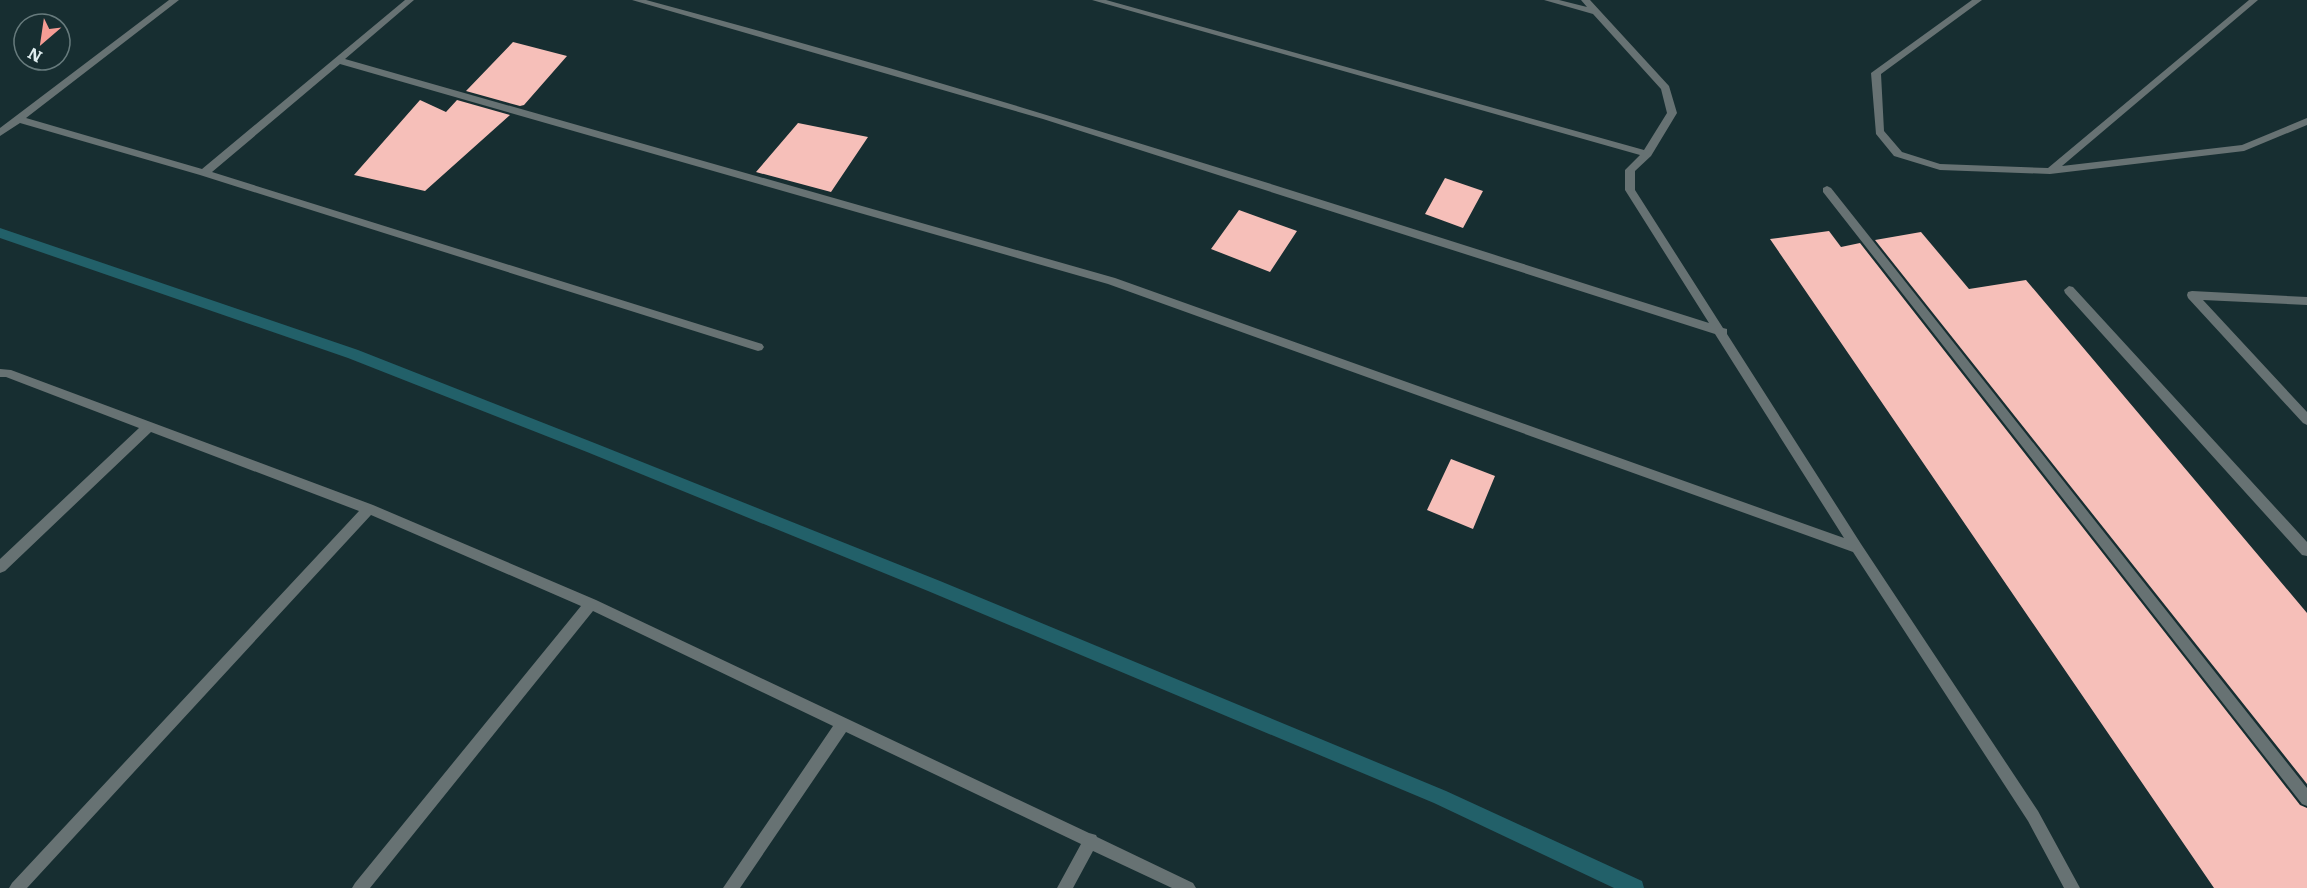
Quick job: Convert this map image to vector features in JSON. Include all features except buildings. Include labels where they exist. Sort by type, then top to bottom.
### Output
[{"type":"street","points":[[0,133],[175,0]]},
{"type":"street","points":[[204,173],[410,0]]},
{"type":"street","points":[[636,0],[758,32],[1064,121],[1723,332]]},
{"type":"street","points":[[1096,0],[1647,154]]},
{"type":"street","points":[[1548,0],[1595,12]]},
{"type":"street","points":[[1585,0],[1666,88],[1672,113],[1647,154],[1630,170],[1630,190],[1723,332],[1857,548],[2033,816],[2072,888]]},
{"type":"street","points":[[1978,0],[1876,73],[1880,132],[1898,154],[1940,167],[2049,171],[2244,148],[2307,121]]},
{"type":"street","points":[[2049,171],[2254,0]]},
{"type":"street","points":[[340,61],[1111,281],[1857,548]]},
{"type":"street","points":[[18,119],[204,173],[758,347]]},
{"type":"street","points":[[1827,190],[2307,799]]},
{"type":"street","points":[[2069,290],[2307,551]]},
{"type":"street","points":[[2307,301],[2192,295],[2307,420]]},
{"type":"street","points":[[0,373],[7,373],[369,509],[591,604],[1188,888]]},
{"type":"street","points":[[0,567],[149,426]]},
{"type":"street","points":[[17,888],[369,509]]},
{"type":"street","points":[[360,888],[591,604]]},
{"type":"street","points":[[731,888],[843,724]]},
{"type":"street","points":[[1065,888],[1091,840]]},
{"type":"waterway","points":[[0,233],[353,354],[592,448],[934,586],[1440,797],[1635,888]]}]
